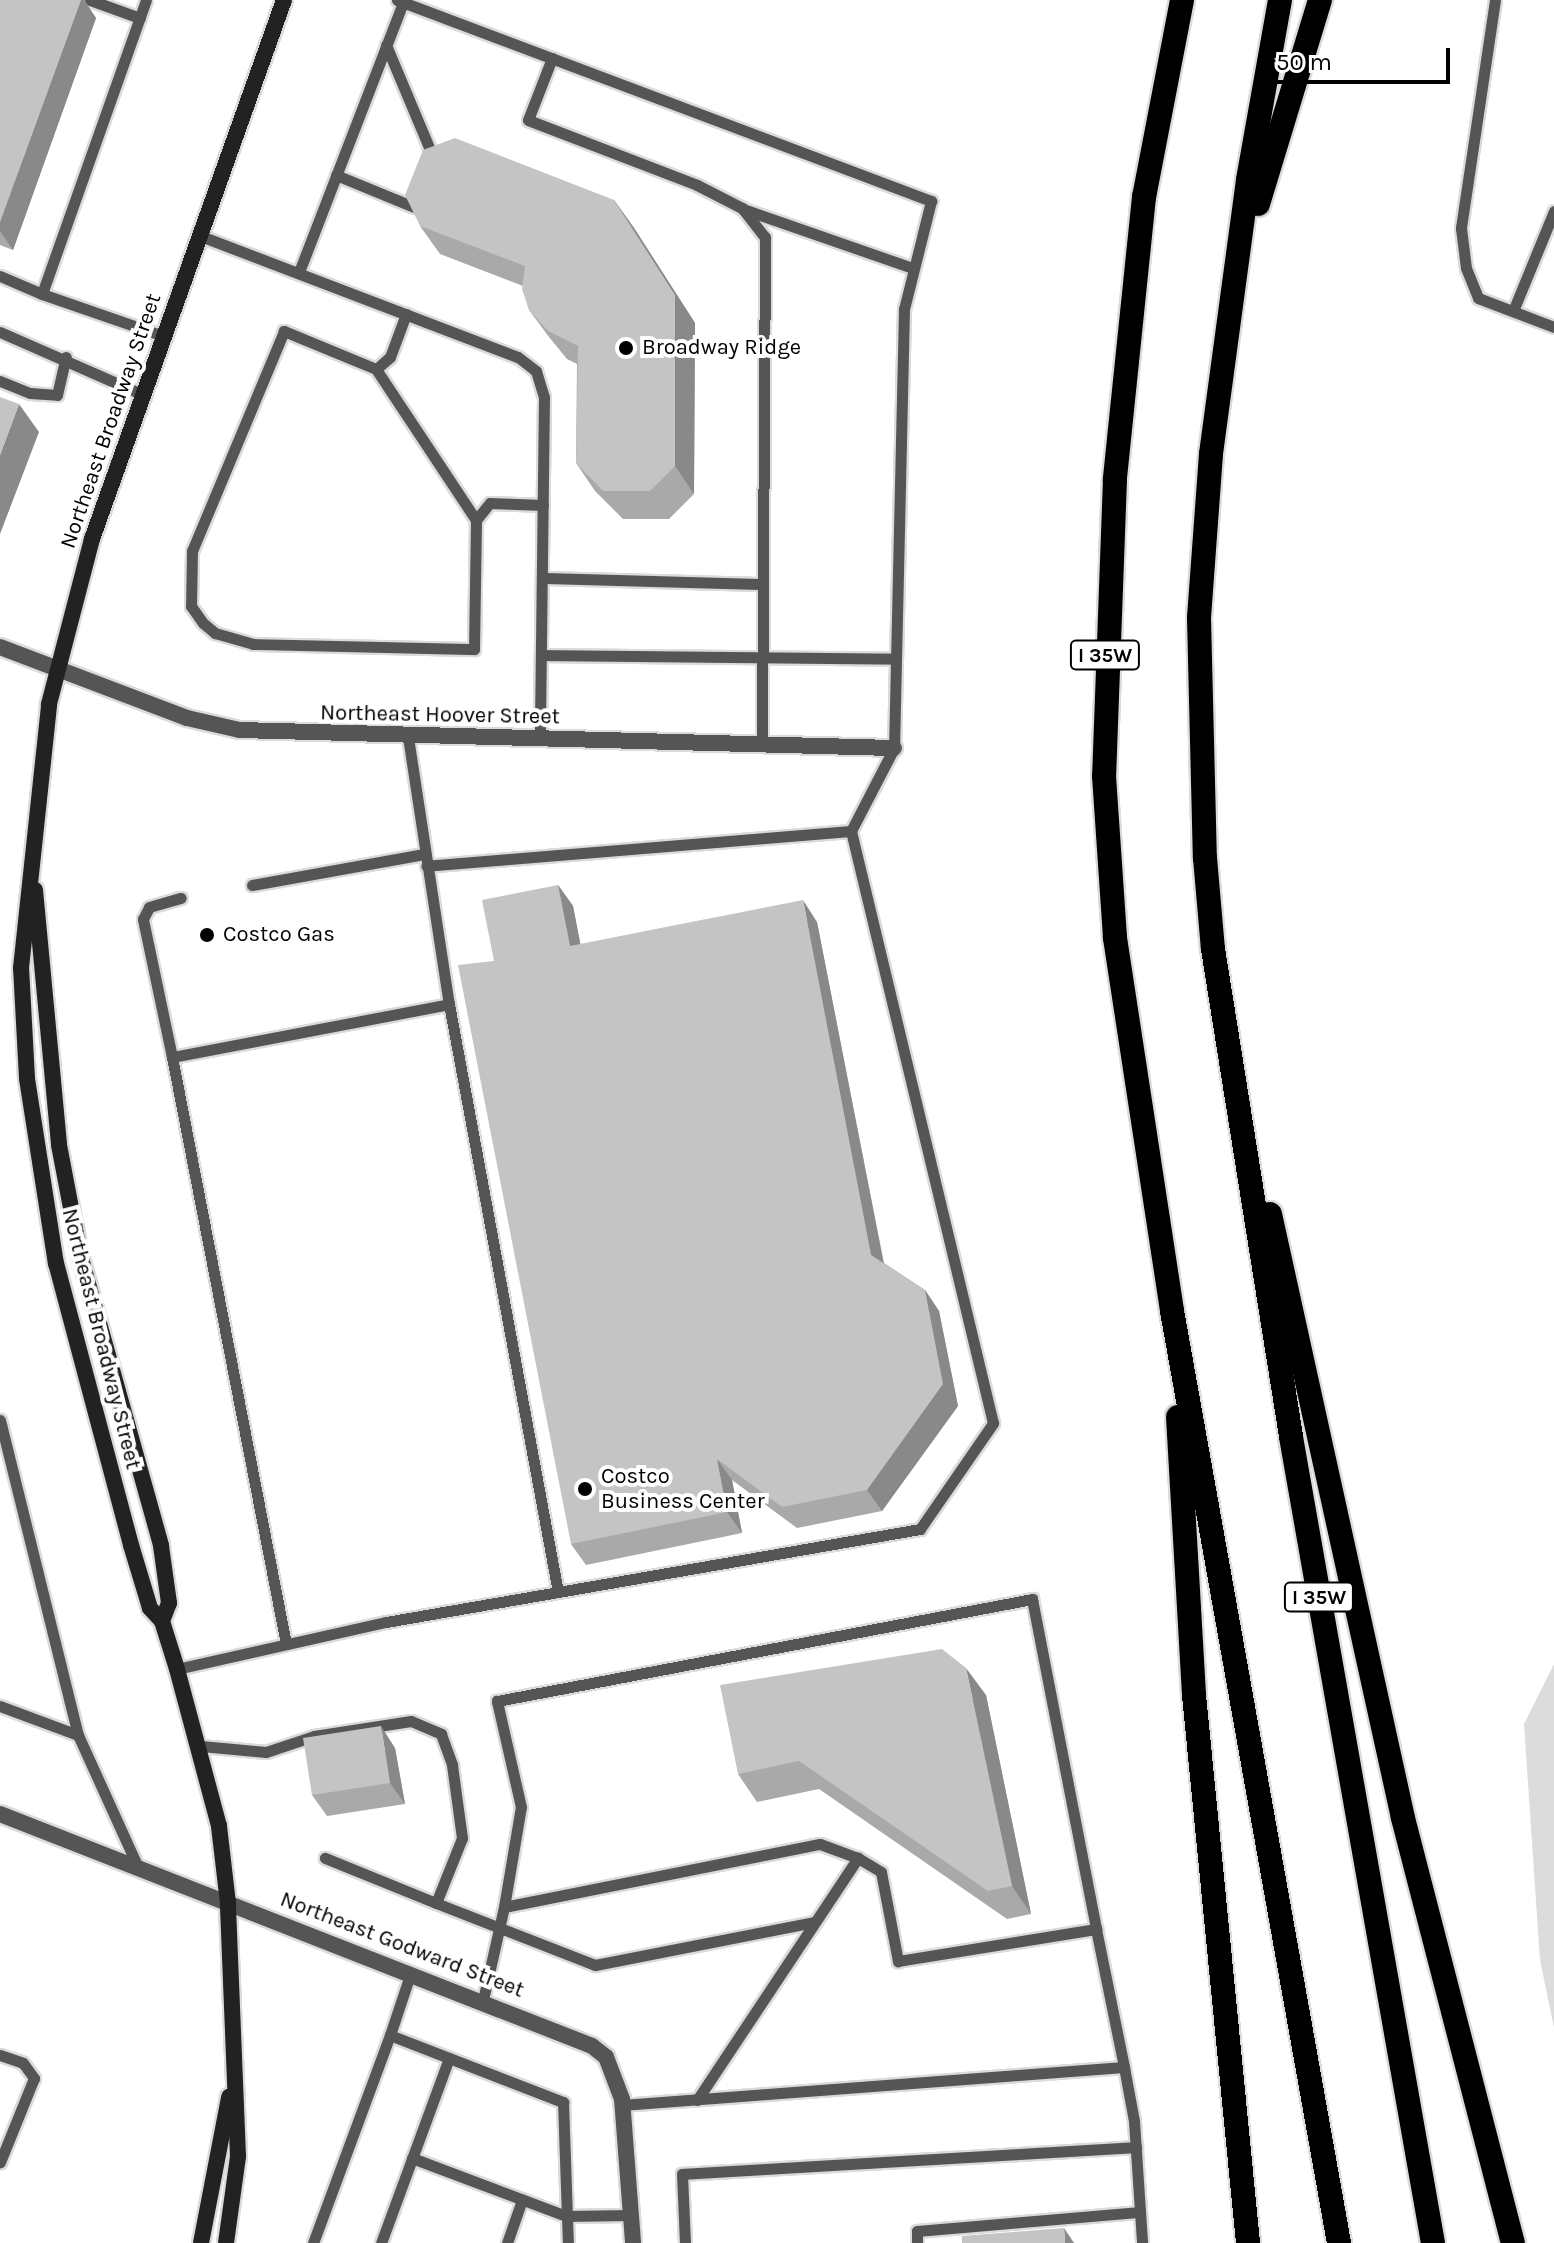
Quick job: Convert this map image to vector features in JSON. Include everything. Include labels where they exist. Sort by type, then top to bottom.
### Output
[{"type":"highway","name":"I 35W","points":[[1182,0],[1144,197],[1128,326],[1106,623],[1104,776],[1115,938],[1172,1311],[1339,2243]]},
{"type":"highway","name":"I 35W","points":[[1280,0],[1231,299],[1211,454],[1199,618],[1205,858],[1213,949],[1291,1437],[1433,2243]]},
{"type":"highway","points":[[1231,299],[1320,0]]},
{"type":"highway","points":[[1213,949],[1403,1818],[1513,2243]]},
{"type":"highway","points":[[1172,1311],[1194,1695],[1248,2243]]},
{"type":"main road","name":"Northeast Broadway Street","points":[[226,2243],[238,2156],[231,2088],[228,1903],[219,1826],[201,1746],[162,1621],[150,1608],[131,1545],[46,1210],[27,1078],[21,968],[40,776],[58,669],[92,539],[141,394],[284,0]]},
{"type":"main road","name":"Northeast Broadway Street","points":[[33,869],[59,1145],[80,1255],[161,1546],[169,1603],[162,1621]]},
{"type":"main road","name":"Northeast Broadway Street","points":[[201,2243],[217,2140],[231,2088]]},
{"type":"street","name":"Northeast Hoover Street","points":[[0,647],[216,725],[285,734],[894,748]]},
{"type":"street","name":"Northeast Godward Street","points":[[0,1814],[483,2000],[592,2046],[611,2066],[622,2105],[633,2243]]},
{"type":"lane","points":[[90,0],[140,18]]},
{"type":"lane","points":[[42,294],[146,0]]},
{"type":"lane","points":[[1495,0],[1461,228],[1466,268],[1478,298],[1554,327]]},
{"type":"lane","points":[[177,1669],[286,1644],[558,1592],[920,1529],[993,1423],[851,831],[894,748],[904,309],[931,201],[400,1],[299,272]]},
{"type":"lane","points":[[386,45],[435,159]]},
{"type":"lane","points":[[552,58],[528,120],[697,185],[742,208],[912,268]]},
{"type":"lane","points":[[336,175],[414,207]]},
{"type":"lane","points":[[742,208],[765,237],[762,745]]},
{"type":"lane","points":[[1513,311],[1554,211]]},
{"type":"lane","points":[[198,235],[518,357],[536,371],[544,397],[540,740]]},
{"type":"lane","points":[[0,276],[163,336]]},
{"type":"lane","points":[[376,369],[390,357],[406,314]]},
{"type":"lane","points":[[284,331],[376,369],[476,520],[474,649],[253,644],[215,633],[191,606],[192,551],[284,331]]},
{"type":"lane","points":[[0,332],[66,357],[141,394]]},
{"type":"lane","points":[[0,381],[30,393],[57,395],[66,357]]},
{"type":"lane","points":[[476,520],[490,503],[543,505]]},
{"type":"lane","points":[[542,578],[763,584]]},
{"type":"lane","points":[[541,655],[896,659]]},
{"type":"lane","points":[[408,737],[449,1004],[558,1592]]},
{"type":"lane","points":[[252,885],[425,860],[851,831]]},
{"type":"lane","points":[[181,898],[149,907],[143,919],[286,1644]]},
{"type":"lane","points":[[172,1057],[449,1004]]},
{"type":"lane","points":[[0,1420],[78,1735],[138,1867]]},
{"type":"lane","points":[[483,2000],[504,1907],[521,1807],[497,1701],[1032,1599],[1124,2067],[1136,2147],[1142,2243]]},
{"type":"lane","points":[[0,1706],[78,1735]]},
{"type":"lane","points":[[201,1746],[266,1752],[314,1736],[411,1721],[433,1726],[447,1743],[463,1825],[436,1903]]},
{"type":"lane","points":[[504,1907],[820,1844],[858,1858],[881,1872],[898,1961],[1096,1929]]},
{"type":"lane","points":[[325,1858],[595,1965],[815,1922]]},
{"type":"lane","points":[[697,2100],[858,1858]]},
{"type":"lane","points":[[313,2243],[411,1972]]},
{"type":"lane","points":[[390,2035],[563,2102],[568,2243]]},
{"type":"lane","points":[[0,2055],[23,2063],[34,2078],[0,2162]]},
{"type":"lane","points":[[381,2243],[449,2058]]},
{"type":"lane","points":[[622,2105],[1124,2067]]},
{"type":"lane","points":[[685,2243],[682,2174],[1136,2147]]},
{"type":"lane","points":[[412,2158],[566,2216],[630,2215]]},
{"type":"lane","points":[[507,2243],[522,2200]]},
{"type":"lane","points":[[917,2243],[917,2231],[1140,2212]]},
{"type":"shaded area","points":[[1554,1664],[1554,2028],[1540,1960],[1524,1724]]},
{"type":"building","points":[[0,0],[81,0],[0,222]]},
{"type":"building","name":"Broadway Ridge","points":[[455,138],[614,200],[675,295],[675,466],[650,491],[603,491],[576,463],[578,346],[548,331],[529,310],[522,289],[525,266],[420,226],[405,195],[423,150]]},
{"type":"building","points":[[0,397],[19,404],[0,455]]},
{"type":"building","points":[[558,885],[570,946],[803,900],[871,1255],[925,1290],[943,1384],[867,1490],[782,1507],[717,1459],[727,1512],[571,1544],[458,965],[494,961],[482,900]]},
{"type":"building","points":[[942,1649],[966,1668],[1012,1886],[988,1891],[799,1761],[738,1774],[720,1685]]},
{"type":"building","points":[[381,1726],[390,1783],[312,1795],[303,1738]]},
{"type":"building","points":[[1064,2228],[1065,2243],[962,2243],[962,2236]]},
{"type":"place","name":"Broadway Ridge","points":[[626,348]]},
{"type":"place","name":"Costco Gas","points":[[207,935]]},
{"type":"place","name":"Costco Business Center","points":[[585,1489]]}]
